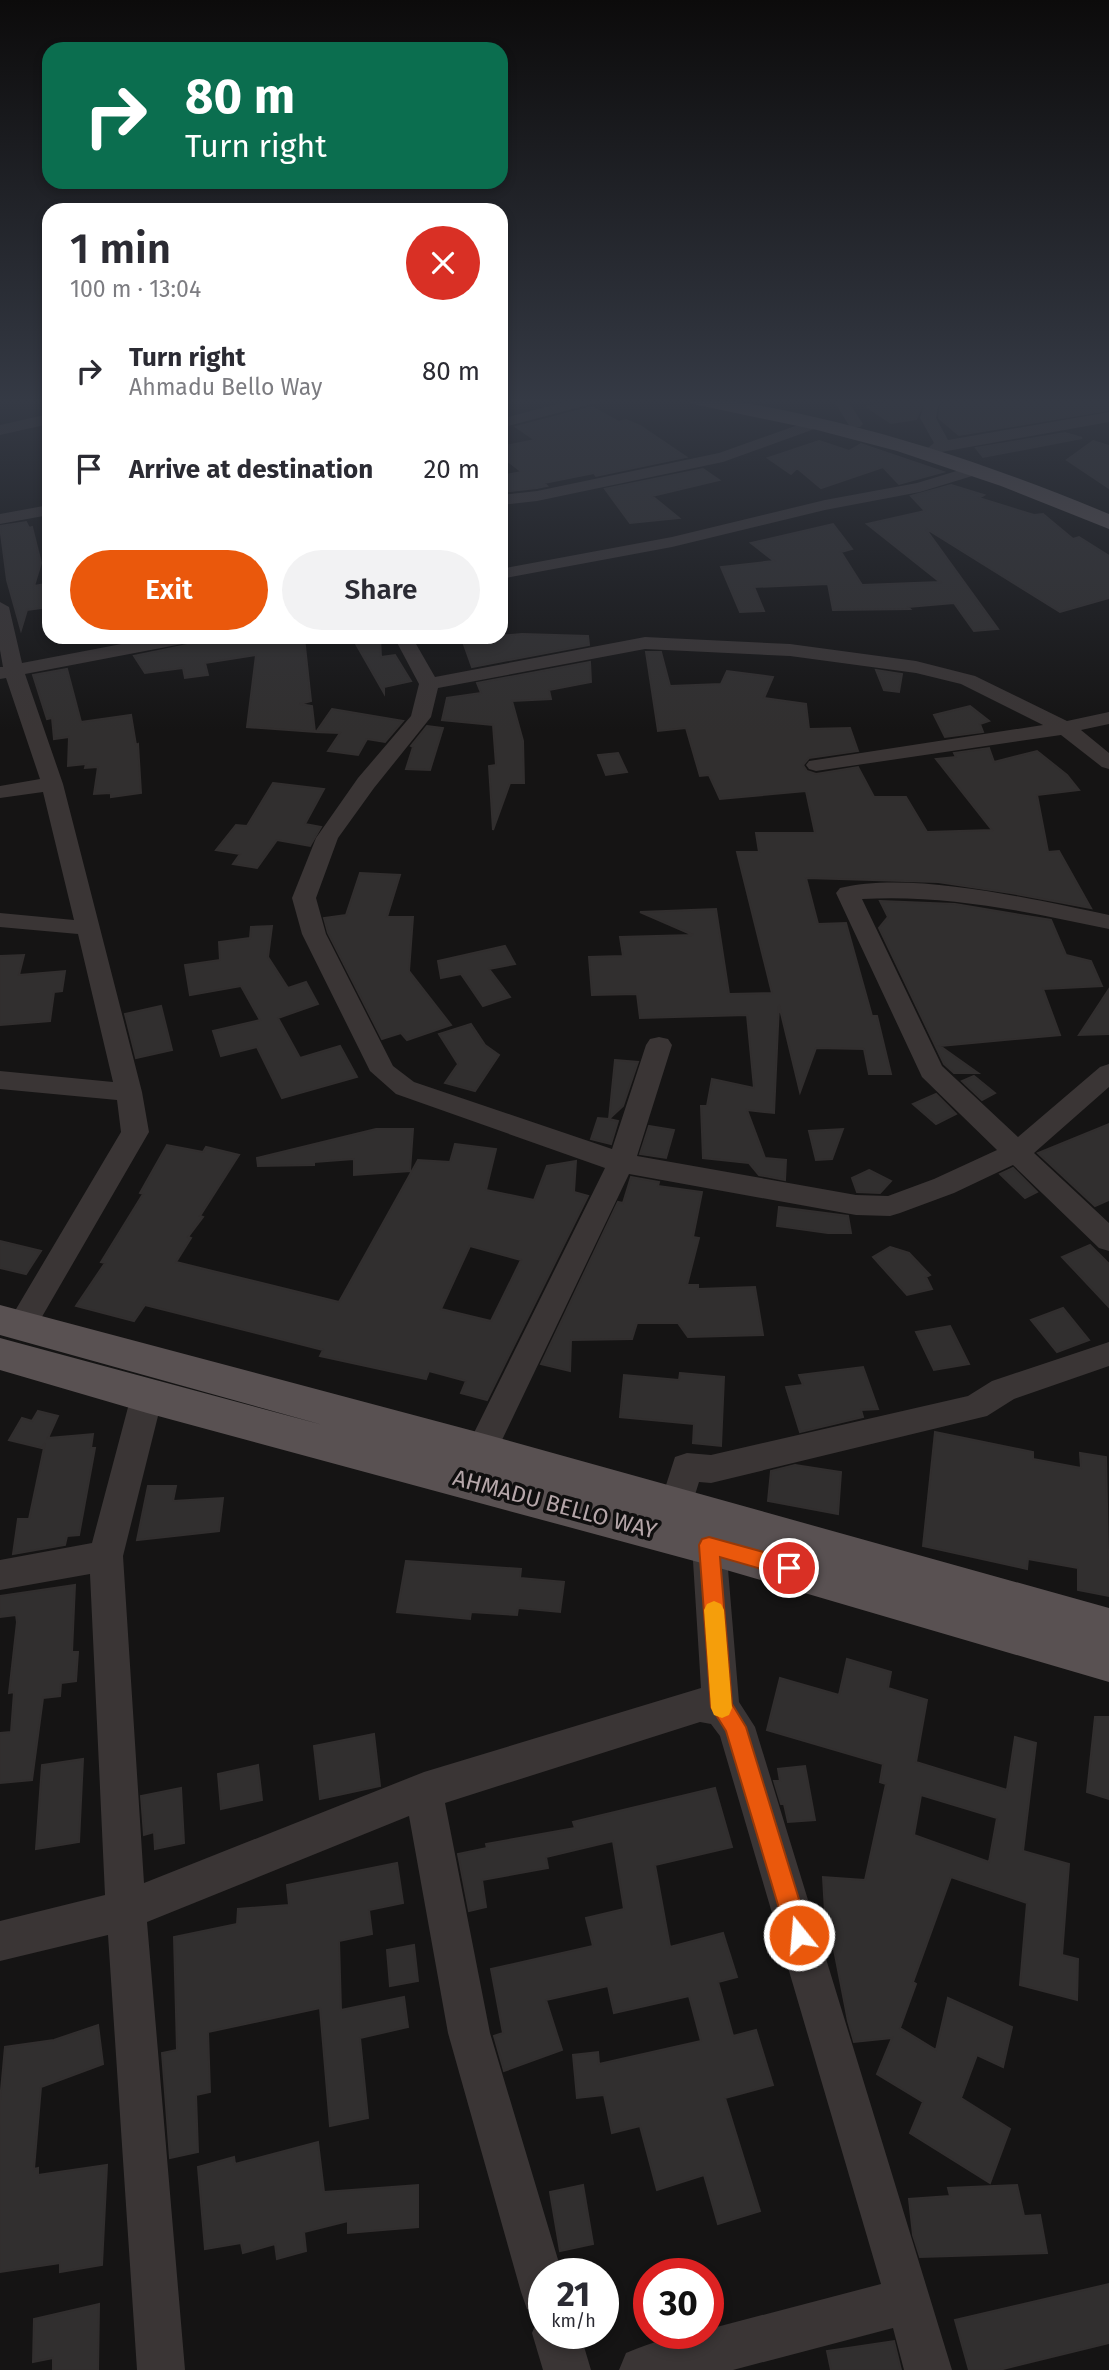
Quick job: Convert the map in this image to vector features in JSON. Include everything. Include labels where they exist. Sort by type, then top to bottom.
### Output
[{"type":"main road","points":[[1075,509],[1109,522]]},
{"type":"main road","points":[[7,1333],[481,1451],[1109,1629]]},
{"type":"main road","name":"AHMADU BELLO WAY","points":[[7,1333],[147,1396],[709,1545],[1109,1660]]},
{"type":"street","points":[[508,573],[672,542],[810,509]]},
{"type":"street","points":[[0,519],[42,511]]},
{"type":"street","points":[[0,607],[7,672],[52,783],[129,1092],[135,1132],[7,1333]]},
{"type":"street","points":[[429,684],[645,643],[790,650],[916,667],[968,680],[1065,728],[1109,763]]},
{"type":"street","points":[[7,672],[151,644]]},
{"type":"street","points":[[407,644],[429,684],[421,717],[366,783],[327,838],[304,898],[314,934],[383,1071],[405,1088],[621,1163],[856,1205],[891,1206],[944,1186],[1018,1152],[1109,1073]]},
{"type":"street","points":[[816,765],[1065,728],[1109,718]]},
{"type":"street","points":[[0,792],[52,783]]},
{"type":"street","points":[[1109,922],[984,898],[890,891],[848,893],[931,1070],[1109,1240]]},
{"type":"street","points":[[0,920],[88,928]]},
{"type":"street","points":[[481,1451],[621,1163],[659,1045]]},
{"type":"street","points":[[0,1080],[129,1092]]},
{"type":"street","points":[[676,1507],[687,1467],[711,1469],[976,1407],[1003,1390],[1109,1354]]},
{"type":"street","points":[[147,1396],[106,1556],[125,1910],[160,2370]]},
{"type":"street","points":[[709,1545],[721,1707],[736,1727],[928,2370]]},
{"type":"street","points":[[0,1575],[106,1556]]},
{"type":"street","points":[[0,1941],[125,1910],[425,1791],[700,1705],[721,1707]]},
{"type":"street","points":[[425,1791],[469,2033],[534,2258]]},
{"type":"street","points":[[643,2370],[909,2300]]},
{"type":"street","points":[[561,2349],[567,2370]]},
{"type":"building","points":[[619,509],[667,509],[679,518],[630,523]]},
{"type":"building","points":[[923,509],[1013,509],[1034,515],[1043,514],[1073,539],[1079,537],[1109,556],[1109,598],[1060,612],[925,528],[998,629],[974,631],[954,603],[908,607],[910,609],[833,610],[828,584],[754,587],[764,611],[740,612],[721,567],[774,561],[751,543],[833,524],[852,549],[841,552],[862,585],[940,582],[867,524],[925,511]]},
{"type":"building","points":[[26,522],[29,528],[32,527],[41,563],[34,586],[42,585],[42,608],[27,610],[21,630],[7,580],[0,526]]},
{"type":"building","points":[[508,635],[588,636],[589,645],[472,667],[464,644],[508,644]]},
{"type":"building","points":[[192,644],[305,644],[311,701],[300,704],[312,706],[315,732],[247,727],[256,655],[205,663],[208,675],[185,678],[183,668],[145,673],[134,656]]},
{"type":"building","points":[[356,644],[380,644],[381,657],[395,655],[411,681],[384,687],[384,693]]},
{"type":"building","points":[[646,652],[661,652],[670,686],[721,684],[727,671],[773,677],[764,698],[806,704],[809,729],[850,728],[858,751],[809,758],[803,765],[807,771],[816,774],[858,767],[874,797],[906,797],[927,832],[992,830],[936,759],[956,757],[954,753],[989,748],[994,762],[1037,751],[1067,775],[1079,790],[1037,795],[1048,852],[1059,851],[1091,908],[938,882],[806,878],[818,924],[846,923],[872,1016],[877,1016],[891,1074],[869,1074],[864,1049],[816,1048],[800,1092],[779,1005],[774,1113],[747,1110],[765,1158],[786,1160],[785,1180],[759,1175],[749,1163],[703,1158],[701,1106],[707,1106],[712,1079],[754,1088],[747,1015],[640,1018],[637,994],[592,995],[589,957],[623,956],[620,937],[693,935],[640,912],[716,909],[729,994],[772,993],[737,852],[759,852],[756,833],[815,833],[806,791],[720,799],[709,775],[700,776],[686,728],[658,731]]},
{"type":"building","points":[[590,662],[591,682],[549,690],[551,699],[512,701],[523,741],[524,783],[510,783],[493,830],[489,766],[496,765],[493,725],[442,720],[447,698],[481,693],[477,683]]},
{"type":"building","points":[[67,669],[81,722],[131,715],[136,745],[138,744],[141,793],[111,797],[111,793],[94,794],[98,767],[85,768],[86,764],[68,766],[69,737],[54,739],[52,718],[47,719],[33,675]]},
{"type":"building","points":[[876,670],[902,674],[899,692],[884,690]]},
{"type":"building","points":[[970,706],[989,721],[980,724],[983,732],[945,737],[934,715]]},
{"type":"building","points":[[332,709],[403,721],[385,742],[367,739],[358,755],[328,751],[340,733],[316,732]]},
{"type":"building","points":[[427,726],[443,728],[430,770],[406,769],[413,747],[411,746]]},
{"type":"building","points":[[618,753],[627,772],[606,775],[598,755]]},
{"type":"building","points":[[273,783],[324,789],[305,824],[321,827],[310,846],[277,840],[257,868],[233,864],[240,854],[216,850],[236,825],[247,826]]},
{"type":"building","points":[[360,873],[400,875],[387,917],[413,917],[409,971],[451,1025],[407,1040],[401,1033],[382,1039],[328,933],[324,918],[346,915]]},
{"type":"building","points":[[880,901],[955,904],[1051,920],[1066,955],[1091,961],[1102,986],[1043,989],[1060,1035],[940,1046],[978,1073],[954,1073],[944,1064],[879,928],[888,917]]},
{"type":"building","points":[[272,926],[268,957],[288,988],[306,982],[318,1004],[278,1018],[300,1058],[340,1046],[357,1077],[282,1098],[257,1047],[221,1056],[213,1031],[260,1020],[241,986],[190,995],[185,965],[220,960],[219,942],[250,938],[251,927]]},
{"type":"building","points":[[505,946],[515,964],[489,969],[510,997],[483,1006],[461,974],[441,978],[438,961]]},
{"type":"building","points":[[24,955],[19,975],[65,971],[62,991],[54,992],[50,1021],[0,1025],[0,956]]},
{"type":"building","points":[[1109,989],[1109,1034],[1079,1035]]},
{"type":"building","points":[[161,1006],[172,1050],[136,1058],[125,1014]]},
{"type":"building","points":[[471,1024],[485,1045],[499,1055],[475,1091],[445,1083],[458,1064],[439,1034]]},
{"type":"building","points":[[615,1060],[638,1062],[623,1106],[609,1119]]},
{"type":"building","points":[[974,1076],[995,1093],[982,1100],[962,1081]]},
{"type":"building","points":[[936,1094],[956,1114],[936,1124],[913,1104]]},
{"type":"building","points":[[598,1118],[618,1121],[611,1144],[591,1139]]},
{"type":"building","points":[[1109,1124],[1109,1200],[1095,1206],[1038,1153]]},
{"type":"building","points":[[649,1126],[674,1130],[666,1158],[640,1154]]},
{"type":"building","points":[[376,1129],[413,1129],[410,1171],[354,1175],[354,1159],[314,1162],[314,1165],[258,1166],[257,1158]]},
{"type":"building","points":[[843,1129],[832,1159],[816,1160],[809,1131]]},
{"type":"building","points":[[455,1144],[496,1149],[486,1190],[534,1200],[547,1166],[576,1161],[574,1192],[588,1196],[487,1400],[461,1393],[466,1381],[429,1371],[426,1379],[320,1356],[323,1350],[145,1305],[134,1321],[76,1306],[105,1263],[101,1262],[143,1194],[140,1193],[167,1145],[203,1152],[206,1147],[239,1155],[200,1216],[203,1217],[188,1237],[191,1238],[176,1262],[339,1302],[418,1160],[450,1162]],"holes":[[[470,1246],[521,1260],[491,1321],[441,1309]]]},
{"type":"building","points":[[1013,1168],[1037,1192],[1025,1198],[1000,1174]]},
{"type":"building","points":[[869,1170],[891,1181],[880,1193],[857,1192],[852,1178]]},
{"type":"building","points":[[631,1177],[659,1182],[658,1186],[702,1192],[693,1237],[699,1238],[687,1285],[698,1285],[698,1289],[755,1287],[763,1335],[688,1337],[678,1323],[637,1323],[632,1339],[571,1340],[570,1371],[541,1364],[618,1202],[623,1203]]},
{"type":"building","points":[[779,1207],[848,1216],[851,1233],[828,1233],[777,1226]]},
{"type":"building","points":[[0,1241],[41,1251],[26,1274],[0,1268]]},
{"type":"building","points":[[1090,1245],[1109,1264],[1109,1307],[1062,1257]]},
{"type":"building","points":[[890,1247],[909,1253],[930,1275],[926,1277],[932,1289],[907,1295],[873,1257]]},
{"type":"building","points":[[1063,1308],[1089,1340],[1057,1352],[1031,1320]]},
{"type":"building","points":[[950,1326],[969,1364],[934,1370],[916,1332]]},
{"type":"building","points":[[863,1367],[878,1409],[861,1410],[863,1417],[800,1432],[786,1387],[803,1385],[799,1375]]},
{"type":"building","points":[[680,1373],[724,1377],[721,1446],[693,1443],[694,1424],[620,1417],[624,1375],[679,1380]]},
{"type":"building","points":[[38,1411],[58,1416],[48,1438],[93,1434],[91,1448],[95,1448],[79,1535],[67,1536],[65,1545],[13,1554],[18,1519],[29,1519],[45,1443],[42,1448],[9,1440],[22,1418],[32,1421]]},
{"type":"building","points":[[935,1432],[1033,1452],[1033,1459],[1081,1468],[1080,1453],[1106,1457],[1109,1596],[1078,1590],[1078,1568],[1028,1559],[1027,1569],[923,1546]]},
{"type":"building","points":[[795,1465],[841,1472],[838,1514],[768,1501],[771,1471]]},
{"type":"building","points":[[148,1486],[176,1486],[173,1501],[223,1498],[219,1531],[137,1540]]},
{"type":"building","points":[[406,1561],[521,1569],[520,1578],[564,1582],[560,1612],[518,1608],[517,1615],[471,1612],[470,1619],[397,1612]]},
{"type":"building","points":[[75,1585],[72,1652],[78,1652],[76,1681],[61,1683],[60,1696],[43,1698],[32,1780],[0,1783],[0,1733],[11,1732],[14,1692],[9,1693],[17,1622],[16,1615],[0,1617],[0,1596]]},
{"type":"building","points":[[847,1659],[891,1672],[888,1688],[927,1700],[916,1762],[1007,1790],[1015,1737],[1036,1743],[1023,1851],[1069,1864],[1062,1955],[1078,1959],[1077,2000],[1020,1985],[1027,1903],[951,1877],[913,1982],[916,1984],[900,2028],[936,2050],[948,1998],[1012,2027],[1003,2067],[977,2055],[961,2098],[1010,2129],[990,2183],[910,2133],[923,2102],[877,2074],[892,2038],[854,2042],[830,1929],[826,1929],[823,1877],[865,1880],[886,1784],[880,1782],[883,1764],[767,1730],[780,1678],[839,1695]],"holes":[[[921,1795],[997,1818],[989,1862],[914,1835]]]},
{"type":"building","points":[[1095,1717],[1109,1717],[1109,1799],[1087,1792]]},
{"type":"building","points":[[374,1734],[380,1786],[320,1799],[314,1746]]},
{"type":"building","points":[[83,1759],[79,1842],[36,1849],[42,1765]]},
{"type":"building","points":[[258,1765],[262,1800],[221,1809],[218,1774]]},
{"type":"building","points":[[805,1766],[815,1820],[788,1822],[774,1781],[780,1781],[778,1769]]},
{"type":"building","points":[[181,1788],[184,1843],[155,1849],[154,1832],[144,1835],[141,1796]]},
{"type":"building","points":[[715,1788],[732,1847],[655,1865],[670,1947],[723,1933],[737,1977],[718,1982],[733,2036],[756,2030],[773,2085],[725,2098],[760,2211],[718,2224],[704,2175],[657,2190],[640,2126],[612,2133],[604,2095],[577,2098],[573,2055],[598,2052],[599,2064],[701,2041],[689,1996],[614,2013],[608,1986],[546,2000],[562,2050],[504,2071],[494,2036],[503,2033],[491,1969],[593,1946],[586,1918],[624,1909],[613,1841],[546,1857],[548,1868],[482,1880],[486,1907],[469,1911],[458,1854],[487,1848],[486,1844],[575,1828],[573,1822]]},
{"type":"building","points":[[397,1863],[403,1903],[369,1910],[372,1934],[339,1941],[341,2010],[404,1997],[408,2027],[360,2038],[368,2118],[330,2126],[320,2008],[208,2032],[210,2092],[196,2095],[198,2152],[170,2158],[162,2053],[177,2050],[174,1937],[237,1924],[238,1909],[289,1905],[287,1885]]},
{"type":"building","points":[[414,1945],[418,1981],[390,1986],[387,1950]]},
{"type":"building","points":[[98,2025],[103,2064],[41,2087],[34,2169],[38,2168],[38,2175],[107,2165],[102,2265],[60,2272],[60,2263],[0,2272],[0,2101],[5,2047],[54,2040]]},
{"type":"building","points":[[318,2142],[324,2192],[418,2185],[418,2227],[348,2233],[348,2221],[304,2232],[306,2251],[277,2259],[275,2244],[243,2253],[241,2243],[205,2249],[198,2167],[234,2157],[235,2164]]},
{"type":"building","points":[[583,2185],[593,2244],[560,2251],[550,2192]]},
{"type":"building","points":[[1017,2185],[1024,2216],[1040,2215],[1047,2253],[920,2257],[913,2235],[909,2199],[950,2196],[948,2188]]},
{"type":"building","points":[[1109,2284],[1109,2343],[999,2370],[969,2370],[955,2320]]},
{"type":"building","points":[[99,2304],[98,2370],[53,2370],[53,2358],[33,2362],[34,2319]]},
{"type":"building","points":[[894,2341],[901,2370],[831,2370],[827,2351]]},
{"type":"slow traffic","points":[[714,1610],[722,1708]]},
{"type":"route","points":[[789,1568],[709,1545],[721,1707],[736,1727],[799,1935]]}]
